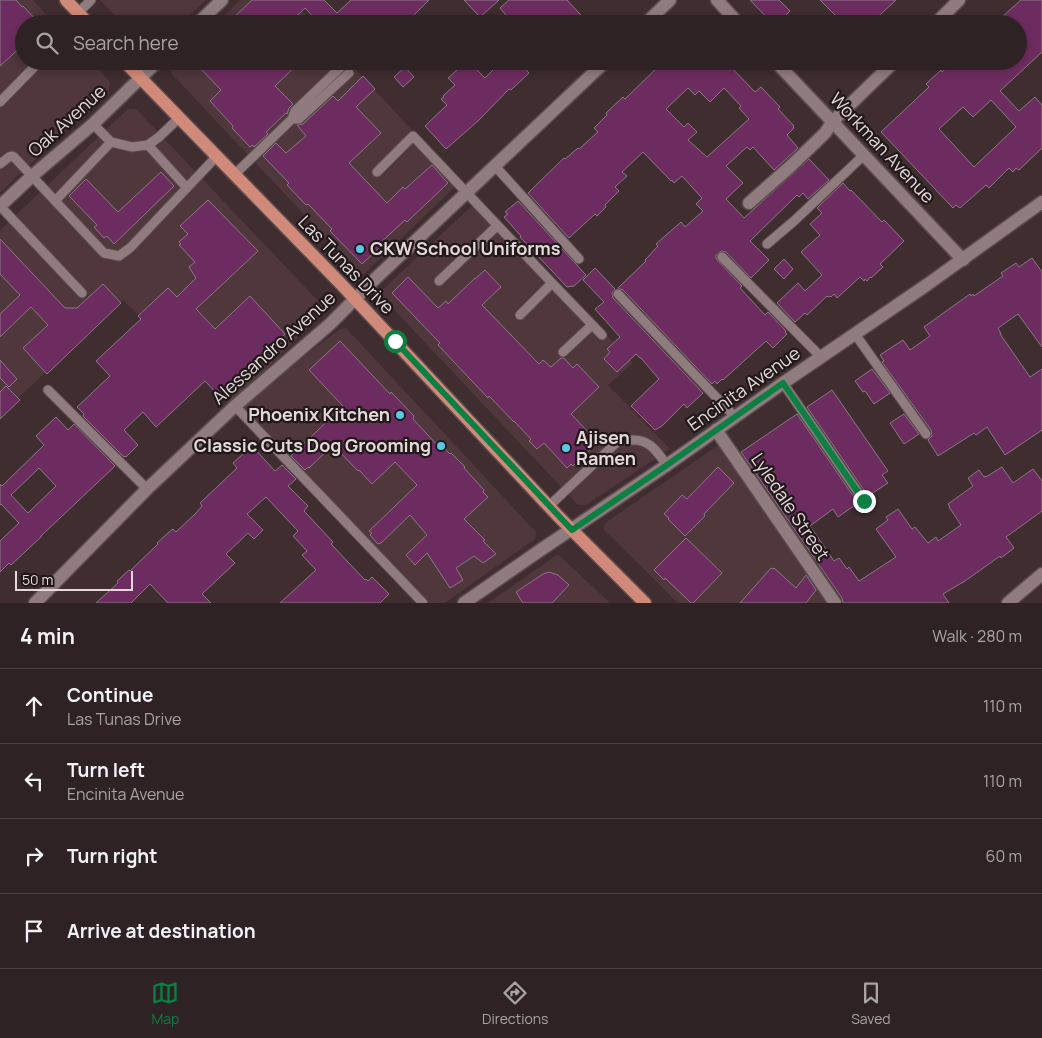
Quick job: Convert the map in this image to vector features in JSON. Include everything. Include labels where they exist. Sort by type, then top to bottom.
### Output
[{"type":"main road","points":[[66,0],[78,15]]},
{"type":"main road","name":"Las Tunas Drive","points":[[133,70],[355,299],[572,530],[645,603]]},
{"type":"street","points":[[206,15],[222,0]]},
{"type":"street","points":[[654,15],[670,0]]},
{"type":"street","points":[[717,0],[731,15]]},
{"type":"street","points":[[944,15],[960,0]]},
{"type":"street","name":"Oak Avenue","points":[[0,206],[93,124],[149,70]]},
{"type":"street","name":"Alessandro Avenue","points":[[35,603],[147,489],[235,406],[330,324],[596,70]]},
{"type":"street","name":"Workman Avenue","points":[[784,70],[963,260]]},
{"type":"street","points":[[749,203],[825,133],[833,121],[886,70]]},
{"type":"street","name":"Encinita Avenue","points":[[464,603],[963,260],[1042,202]]},
{"type":"street","name":"Lyledale Street","points":[[716,430],[835,603]]},
{"type":"street","points":[[1008,603],[1042,574]]},
{"type":"lane","points":[[83,15],[91,0]]},
{"type":"lane","points":[[0,102],[31,70]]},
{"type":"lane","points":[[235,174],[292,119],[299,119],[345,70]]},
{"type":"lane","points":[[93,124],[111,142],[132,147],[148,145],[180,117]]},
{"type":"lane","points":[[377,172],[413,136],[602,334]]},
{"type":"lane","points":[[55,201],[111,142]]},
{"type":"lane","points":[[148,145],[187,188]]},
{"type":"lane","points":[[768,244],[864,155]]},
{"type":"lane","points":[[0,164],[12,156],[104,253],[119,256],[130,248],[217,156]]},
{"type":"lane","points":[[495,166],[579,259]]},
{"type":"lane","points":[[0,206],[82,293]]},
{"type":"lane","points":[[439,281],[498,226]]},
{"type":"lane","points":[[722,257],[821,357]]},
{"type":"lane","points":[[520,315],[552,283]]},
{"type":"lane","points":[[618,294],[735,416]]},
{"type":"lane","points":[[563,352],[592,325]]},
{"type":"lane","points":[[855,334],[926,434]]},
{"type":"lane","points":[[783,383],[864,501]]},
{"type":"lane","points":[[48,390],[147,489]]},
{"type":"lane","points":[[235,406],[423,603]]},
{"type":"lane","points":[[549,506],[616,443],[621,441],[636,439],[646,442],[653,447],[667,465]]},
{"type":"shaded area","points":[[0,0],[33,0],[47,15],[15,15],[15,70],[99,70],[110,82],[109,89],[0,193]]},
{"type":"shaded area","points":[[100,0],[206,0],[190,15],[114,15]]},
{"type":"shaded area","points":[[240,0],[292,0],[306,15],[225,15]]},
{"type":"shaded area","points":[[171,70],[356,70],[460,182],[364,274],[360,274],[171,73]]},
{"type":"shaded area","points":[[128,109],[136,109],[323,306],[323,312],[230,406],[123,300],[0,415],[0,230]]},
{"type":"shaded area","points":[[478,200],[633,363],[608,385],[670,449],[586,505],[578,505],[381,296],[382,290]]},
{"type":"shaded area","points":[[346,328],[536,532],[535,539],[445,603],[430,603],[240,406],[340,329]]},
{"type":"shaded area","points":[[720,444],[829,603],[678,603],[604,530],[605,523]]},
{"type":"shaded area","points":[[558,554],[610,603],[488,603]]},
{"type":"building","points":[[0,0],[16,0],[32,15],[15,15],[15,52],[0,66]]},
{"type":"building","points":[[252,0],[324,0],[337,13],[351,0],[429,0],[414,15],[312,15],[305,8],[298,15],[236,15]]},
{"type":"building","points":[[464,0],[499,0],[482,15],[478,15]]},
{"type":"building","points":[[509,0],[567,0],[581,15],[506,15],[500,8]]},
{"type":"building","points":[[750,0],[779,0],[790,11],[786,15],[764,15]]},
{"type":"building","points":[[820,0],[896,0],[880,15],[835,15]]},
{"type":"building","points":[[1021,0],[1042,0],[1042,52],[1027,66],[1027,15],[1004,15]]},
{"type":"building","points":[[202,70],[292,70],[275,86],[293,104],[287,114],[266,132],[268,134],[254,147],[253,145],[250,147],[210,101],[221,90]]},
{"type":"building","points":[[402,70],[408,70],[414,77],[403,87],[394,77]]},
{"type":"building","points":[[457,70],[477,70],[485,78],[493,70],[526,70],[529,73],[511,90],[509,89],[479,120],[446,149],[425,126],[447,105],[441,99],[455,85],[448,78]]},
{"type":"building","points":[[655,70],[734,70],[755,92],[761,87],[780,107],[778,109],[794,126],[787,135],[798,148],[774,170],[753,147],[750,150],[747,147],[726,166],[743,183],[726,199],[744,218],[809,159],[829,180],[808,199],[803,193],[799,197],[797,195],[750,241],[769,260],[751,278],[726,252],[721,251],[716,255],[718,261],[742,286],[740,288],[765,315],[768,312],[787,334],[773,348],[766,341],[717,384],[715,381],[712,384],[623,290],[618,288],[646,261],[658,246],[656,244],[681,222],[685,227],[703,211],[696,204],[702,198],[682,176],[674,183],[643,152],[622,172],[627,176],[615,187],[619,191],[605,205],[606,207],[597,216],[595,214],[569,238],[528,193],[564,158],[579,149],[598,132],[594,128],[623,97],[625,99]],"holes":[[[688,88],[695,95],[699,91],[710,102],[724,88],[741,106],[739,108],[749,119],[707,157],[688,140],[697,132],[688,123],[684,127],[666,109]]]},
{"type":"building","points":[[941,70],[942,72],[944,70],[1023,70],[1000,91],[1019,111],[1035,97],[1042,105],[1042,148],[1019,170],[1016,168],[1013,172],[1009,168],[989,188],[986,185],[960,208],[956,205],[953,208],[881,132],[929,87],[926,84]],"holes":[[[991,100],[1016,127],[974,167],[939,129],[963,107],[973,117]]]},
{"type":"building","points":[[363,76],[375,89],[356,107],[381,133],[349,163],[387,203],[403,187],[405,189],[432,165],[448,183],[407,222],[405,220],[378,245],[380,247],[362,264],[330,231],[332,229],[287,185],[289,183],[263,156],[276,143],[286,153],[306,136],[297,125],[303,124],[333,96],[338,101]]},
{"type":"building","points":[[161,172],[174,186],[114,244],[107,236],[104,238],[94,227],[97,225],[69,196],[86,179],[118,212]]},
{"type":"building","points":[[843,183],[904,241],[880,264],[883,267],[867,281],[860,277],[837,298],[834,294],[831,297],[827,296],[807,315],[805,313],[795,322],[777,303],[798,283],[805,291],[822,275],[801,252],[820,235],[810,224],[822,213],[817,208]]},
{"type":"building","points":[[208,200],[258,251],[196,309],[215,329],[250,296],[285,334],[219,396],[205,381],[156,427],[143,412],[124,430],[138,445],[124,457],[83,416],[84,414],[77,407],[110,376],[96,361],[141,319],[138,316],[168,288],[177,297],[196,278],[189,267],[195,262],[179,245],[181,244],[179,242],[188,234],[180,226]]},
{"type":"building","points":[[518,201],[586,275],[574,286],[567,287],[504,217],[508,214],[505,212]]},
{"type":"building","points":[[0,239],[65,308],[77,308],[103,284],[121,303],[47,374],[23,348],[48,325],[31,307],[0,337],[0,314],[20,295],[0,274]]},
{"type":"building","points":[[1032,258],[1042,272],[1042,347],[1018,314],[998,328],[1000,334],[1030,377],[1042,369],[1042,430],[1005,455],[987,427],[938,456],[928,440],[932,436],[931,430],[882,362],[884,361],[880,355],[903,340],[910,350],[930,336],[924,327],[970,294],[974,296],[1003,276],[1001,273],[1016,263],[1019,267]]},
{"type":"building","points":[[784,259],[793,269],[784,279],[774,269]]},
{"type":"building","points":[[595,268],[615,289],[612,293],[613,298],[703,393],[687,408],[684,404],[662,426],[655,430],[631,406],[659,379],[636,354],[617,372],[604,359],[610,352],[607,349],[620,337],[595,309],[604,302],[583,280]]},
{"type":"building","points":[[485,270],[501,287],[482,305],[539,364],[543,360],[551,367],[561,358],[564,358],[573,368],[577,364],[599,387],[571,414],[591,435],[587,439],[592,448],[573,466],[571,464],[567,468],[544,443],[537,449],[529,441],[531,439],[489,396],[488,398],[438,345],[440,343],[392,293],[408,277],[438,308],[446,301],[448,304]]},
{"type":"building","points":[[340,341],[390,394],[391,392],[414,416],[413,419],[439,447],[441,445],[465,467],[488,497],[464,519],[496,554],[483,563],[474,556],[456,568],[463,580],[450,588],[427,553],[415,565],[406,555],[427,535],[410,515],[381,543],[378,544],[370,535],[372,533],[369,531],[417,485],[395,462],[372,484],[335,447],[333,449],[331,447],[305,470],[291,456],[343,406],[309,370]]},
{"type":"building","points":[[0,360],[17,379],[9,387],[0,378]]},
{"type":"building","points":[[872,369],[890,393],[874,404],[855,381]]},
{"type":"building","points":[[6,386],[20,400],[0,419],[0,392]]},
{"type":"building","points":[[832,390],[888,471],[882,475],[888,483],[868,496],[807,407]]},
{"type":"building","points":[[797,414],[858,503],[838,517],[833,509],[810,526],[834,561],[839,558],[847,569],[849,567],[859,581],[896,557],[876,529],[888,520],[886,517],[898,509],[912,529],[915,527],[928,543],[936,537],[938,541],[961,525],[948,504],[973,486],[968,478],[979,470],[986,477],[1002,467],[1013,483],[1033,469],[1042,481],[1042,511],[1006,537],[1014,548],[943,594],[949,603],[843,603],[842,598],[741,452]]},
{"type":"building","points":[[904,414],[919,434],[904,444],[890,423]]},
{"type":"building","points":[[56,417],[68,430],[74,424],[115,466],[11,565],[9,563],[0,572],[0,541],[19,523],[0,505],[0,484],[2,486],[44,445],[36,436]],"holes":[[[39,468],[56,486],[28,513],[11,495]]]},
{"type":"building","points":[[252,446],[275,471],[282,465],[296,479],[288,486],[308,506],[304,511],[333,542],[331,544],[365,580],[368,581],[372,577],[389,594],[380,603],[280,603],[316,570],[302,555],[307,551],[293,536],[298,531],[266,497],[247,514],[263,530],[254,539],[248,533],[226,554],[235,563],[202,594],[211,603],[168,603],[150,584],[131,603],[96,603],[168,533],[173,529],[176,532],[196,513],[202,506],[200,503],[237,468],[233,463]]},
{"type":"building","points":[[718,467],[734,483],[685,536],[664,514],[682,495],[687,499]]},
{"type":"building","points":[[686,538],[722,573],[693,603],[654,570]]},
{"type":"building","points":[[771,568],[774,568],[796,588],[806,575],[816,590],[806,603],[740,603]]},
{"type":"building","points":[[549,572],[558,575],[569,585],[552,603],[523,603],[516,592]]},
{"type":"place","name":"CKW School Uniforms","points":[[360,249]]},
{"type":"place","name":"Phoenix Kitchen","points":[[400,415]]},
{"type":"place","name":"Classic Cuts Dog Grooming","points":[[441,446]]},
{"type":"place","name":"Ajisen Ramen","points":[[566,448]]},
{"type":"route","points":[[395,341],[572,530],[783,383],[864,501]]}]
